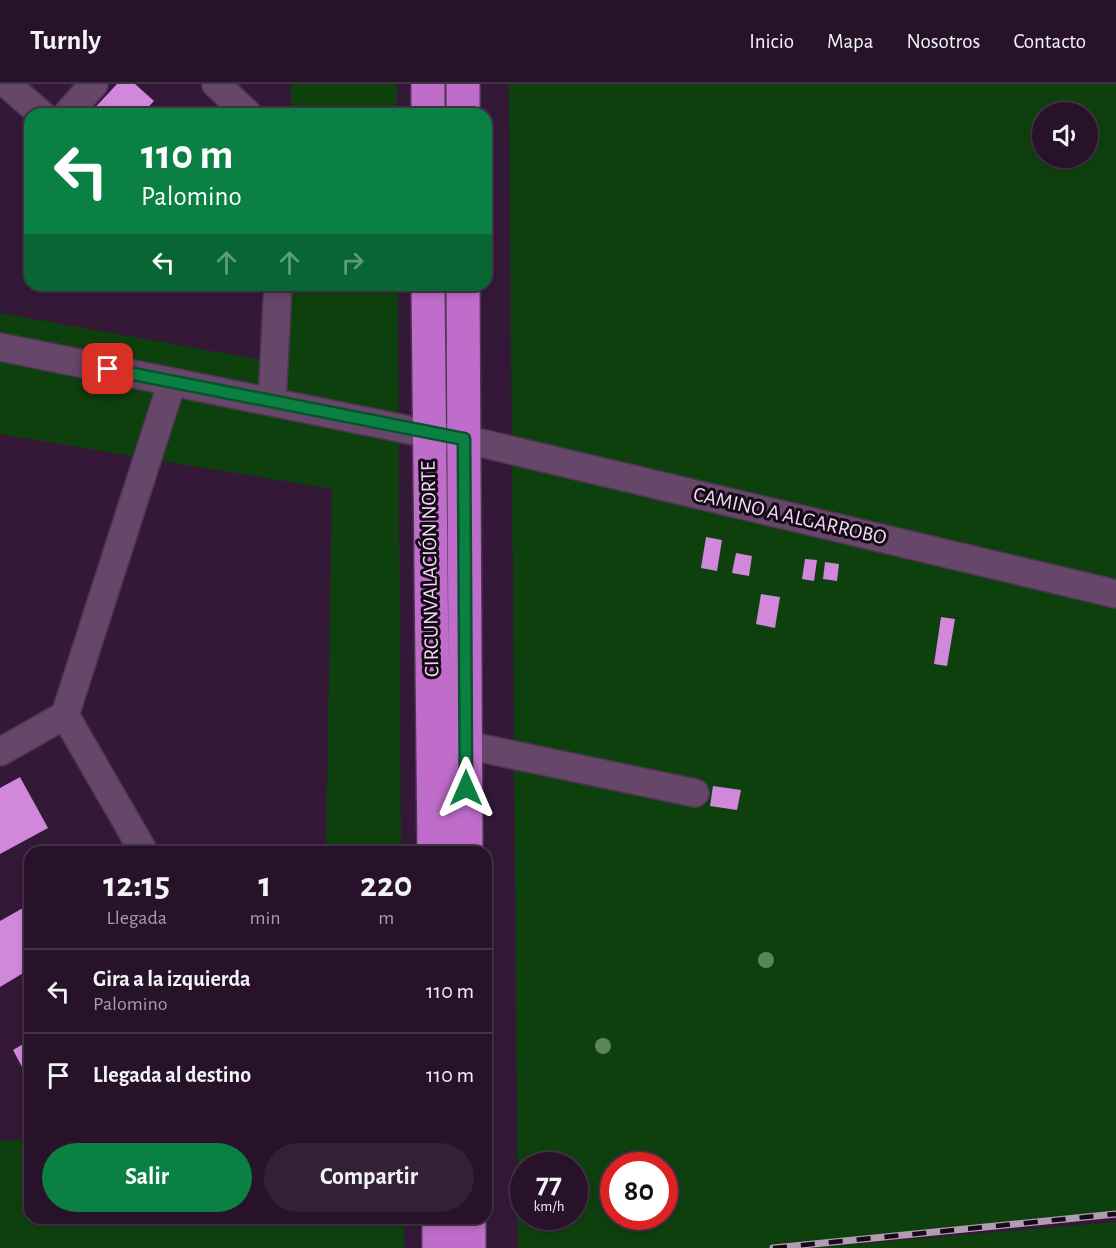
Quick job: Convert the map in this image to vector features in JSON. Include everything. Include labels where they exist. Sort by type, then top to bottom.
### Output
[{"type":"highway","points":[[428,84],[428,108]]},
{"type":"highway","points":[[463,84],[463,108]]},
{"type":"highway","name":"CIRCUNVALACIÓN NORTE","points":[[428,291],[434,846]]},
{"type":"highway","name":"CIRCUNVALACIÓN NORTE","points":[[463,291],[466,846]]},
{"type":"highway","points":[[439,1224],[439,1248]]},
{"type":"highway","points":[[469,1224],[469,1248]]},
{"type":"street","points":[[7,84],[34,108]]},
{"type":"street","points":[[72,108],[94,84]]},
{"type":"street","points":[[216,84],[242,108]]},
{"type":"street","points":[[272,402],[278,291]]},
{"type":"street","name":"CAMINO A ALGARROBO","points":[[0,347],[429,434],[464,439],[1116,594]]},
{"type":"street","points":[[0,752],[65,715],[172,382]]},
{"type":"street","points":[[65,715],[141,846]]},
{"type":"street","points":[[466,745],[695,793]]},
{"type":"green space","points":[[291,84],[397,84],[397,108],[291,108]]},
{"type":"green space","points":[[509,84],[1116,84],[1116,1216],[773,1248],[518,1248],[518,1230],[588,1230],[588,1152],[517,1152]]},
{"type":"green space","points":[[290,291],[398,291],[401,846],[326,846],[332,489],[0,434],[0,313],[289,365]]},
{"type":"green space","points":[[24,1139],[24,1224],[404,1224],[404,1248],[0,1248],[0,1141]]},
{"type":"green space","points":[[1116,1222],[1116,1248],[810,1248]]},
{"type":"building","points":[[117,84],[135,84],[154,101],[148,108],[95,108]]},
{"type":"building","points":[[706,537],[722,540],[717,571],[701,568]]},
{"type":"building","points":[[736,553],[752,556],[749,576],[732,573]]},
{"type":"building","points":[[805,559],[817,560],[814,581],[802,579]]},
{"type":"building","points":[[825,562],[839,564],[837,581],[823,579]]},
{"type":"building","points":[[761,594],[780,597],[775,628],[756,624]]},
{"type":"building","points":[[941,617],[955,619],[947,666],[934,664]]},
{"type":"building","points":[[20,777],[48,828],[0,854],[0,788]]},
{"type":"building","points":[[713,786],[741,790],[737,810],[710,806]]},
{"type":"building","points":[[24,907],[24,973],[0,987],[0,921]]},
{"type":"building","points":[[24,1044],[24,1071],[13,1050]]},
{"type":"railway","points":[[773,1248],[1116,1214]]},
{"type":"route","points":[[108,369],[429,434],[464,439],[466,788]]}]
